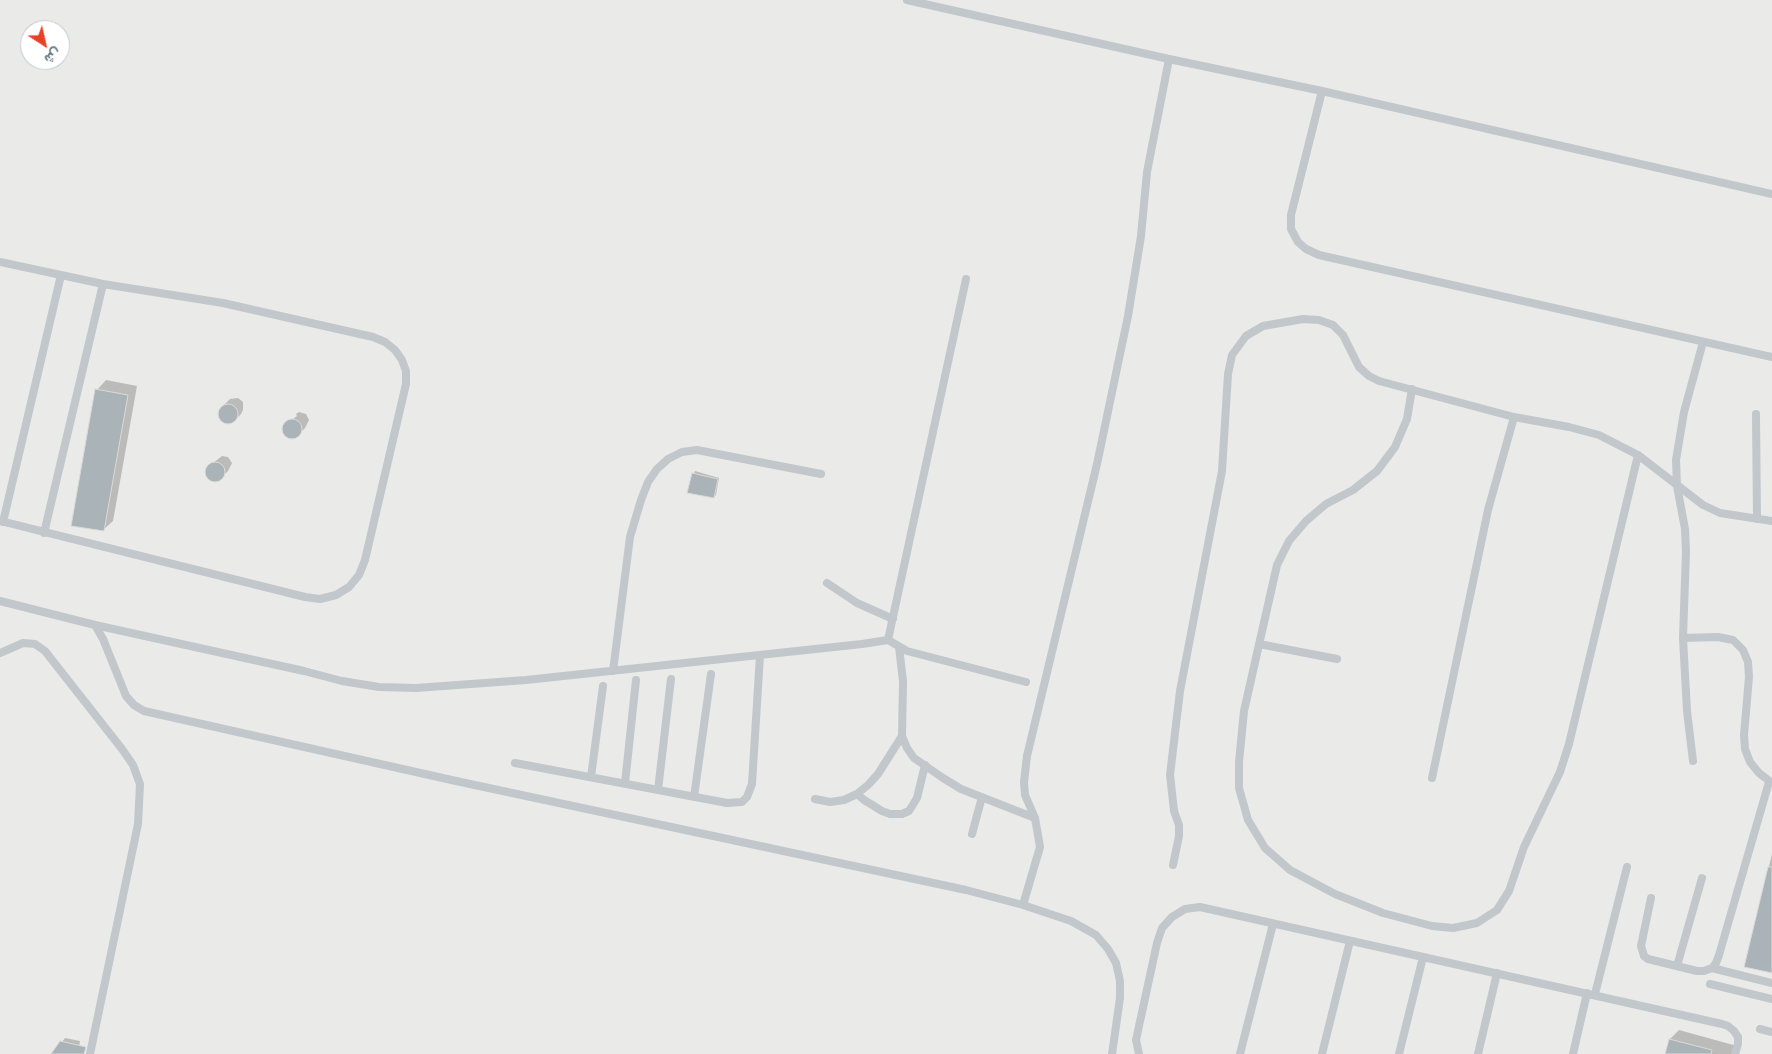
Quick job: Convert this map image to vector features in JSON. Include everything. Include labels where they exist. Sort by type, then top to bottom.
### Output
[{"type":"lane","points":[[907,0],[1772,194]]},
{"type":"lane","points":[[1023,905],[1040,847],[1034,818],[1028,806],[1024,782],[1027,756],[1097,464],[1128,316],[1141,236],[1147,172],[1169,59]]},
{"type":"lane","points":[[1322,92],[1291,215],[1291,229],[1298,242],[1306,249],[1319,255],[1772,357]]},
{"type":"lane","points":[[0,262],[61,275],[103,284],[223,303],[373,337],[385,342],[395,350],[402,360],[406,372],[406,384],[365,560],[359,575],[349,587],[336,595],[320,599],[305,598],[2,522],[61,275]]},
{"type":"lane","points":[[888,640],[966,279]]},
{"type":"lane","points":[[44,533],[103,284]]},
{"type":"lane","points":[[1173,865],[1179,836],[1179,825],[1170,775],[1177,710],[1188,641],[1221,480],[1228,374],[1232,355],[1246,336],[1263,326],[1303,319],[1319,320],[1333,325],[1343,335],[1359,367],[1369,376],[1386,384],[1514,416],[1585,430],[1638,455],[1703,505],[1720,513],[1772,521]]},
{"type":"lane","points":[[1693,761],[1683,638],[1686,536],[1677,486],[1676,460],[1679,436],[1703,342]]},
{"type":"lane","points":[[1412,389],[1407,419],[1395,447],[1377,471],[1354,490],[1326,504],[1306,521],[1289,541],[1277,565],[1244,710],[1240,745],[1239,788],[1248,820],[1265,848],[1290,870],[1335,894],[1383,913],[1432,926],[1453,928],[1477,923],[1497,910],[1509,891],[1524,848],[1560,772],[1569,744],[1638,455]]},
{"type":"lane","points":[[1756,414],[1757,519]]},
{"type":"lane","points":[[1432,778],[1488,510],[1514,416]]},
{"type":"lane","points":[[613,671],[630,537],[648,482],[657,469],[668,459],[682,452],[697,450],[821,474]]},
{"type":"lane","points":[[827,583],[857,603],[893,619]]},
{"type":"lane","points":[[0,602],[342,681],[379,687],[436,686],[526,680],[888,640],[908,651],[1026,682]]},
{"type":"lane","points":[[96,625],[126,696],[134,705],[144,711],[966,890],[1023,905],[1071,921],[1096,934],[1116,963],[1120,981],[1118,1015],[1112,1054]]},
{"type":"lane","points":[[1651,898],[1641,946],[1648,959],[1704,971],[1712,968],[1719,955],[1771,783],[1750,762],[1746,749],[1744,735],[1749,677],[1748,662],[1743,650],[1733,640],[1718,637],[1683,638]]},
{"type":"lane","points":[[0,653],[23,643],[35,644],[45,651],[122,749],[133,765],[140,784],[138,824],[90,1054]]},
{"type":"lane","points":[[1259,644],[1337,659]]},
{"type":"lane","points":[[899,647],[903,680],[902,736],[914,758],[960,789],[1034,818]]},
{"type":"lane","points":[[515,763],[694,797],[735,804],[742,802],[748,798],[750,791],[760,655]]},
{"type":"lane","points":[[694,797],[711,674]]},
{"type":"lane","points":[[658,790],[670,678]]},
{"type":"lane","points":[[625,784],[636,680]]},
{"type":"lane","points":[[591,777],[603,686]]},
{"type":"lane","points":[[815,799],[830,802],[844,800],[857,794],[878,774],[902,736]]},
{"type":"lane","points":[[857,794],[882,811],[890,814],[902,814],[909,811],[917,798],[925,765]]},
{"type":"lane","points":[[972,834],[982,798]]},
{"type":"lane","points":[[1573,1054],[1627,868]]},
{"type":"lane","points":[[1677,966],[1702,878]]},
{"type":"lane","points":[[1139,1054],[1136,1040],[1162,928],[1172,917],[1185,910],[1200,907],[1728,1026],[1738,1037],[1735,1054]]},
{"type":"lane","points":[[1240,1054],[1273,924]]},
{"type":"lane","points":[[1322,1054],[1350,941]]},
{"type":"lane","points":[[1399,1054],[1423,957]]},
{"type":"lane","points":[[1712,968],[1772,983]]},
{"type":"lane","points":[[1478,1054],[1497,973]]},
{"type":"lane","points":[[1710,984],[1772,999]]},
{"type":"lane","points":[[1760,1029],[1772,1032]]},
{"type":"shaded area","points":[[0,0],[1772,0],[1772,1054],[0,1054]]},
{"type":"building","points":[[95,389],[128,395],[104,531],[71,526]]},
{"type":"building","points":[[228,404],[235,407],[238,414],[235,421],[228,424],[221,421],[218,414],[221,407]]},
{"type":"building","points":[[292,419],[299,422],[302,429],[299,436],[292,439],[285,436],[282,429],[285,422]]},
{"type":"building","points":[[215,462],[222,465],[225,472],[222,479],[215,482],[208,479],[205,472],[208,465]]},
{"type":"building","points":[[692,473],[718,479],[714,498],[687,493]]},
{"type":"building","points":[[1768,867],[1772,867],[1772,973],[1744,967]]},
{"type":"building","points":[[1669,1039],[1712,1050],[1711,1054],[1665,1054]]},
{"type":"building","points":[[60,1041],[86,1047],[84,1054],[51,1054]]}]
